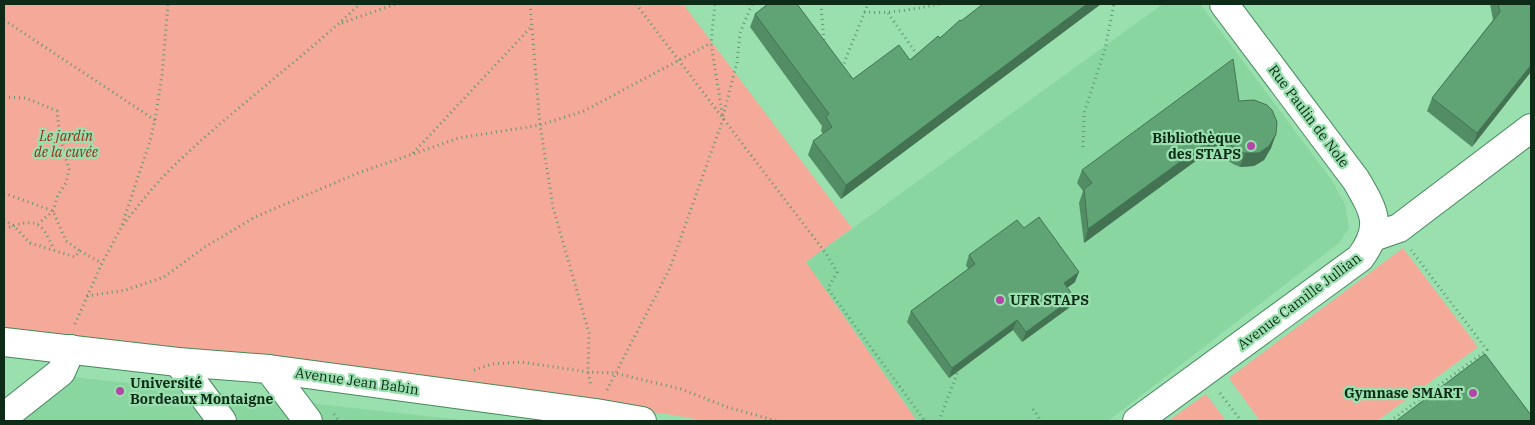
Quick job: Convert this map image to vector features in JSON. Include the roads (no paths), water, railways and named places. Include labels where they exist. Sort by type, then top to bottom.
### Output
[{"type":"street","name":"Rue Paulin de Nole","points":[[1224,4],[1356,180],[1368,202],[1375,221],[1373,237]]},
{"type":"street","points":[[1373,237],[1398,228],[1531,128]]},
{"type":"street","name":"Avenue Camille Jullian","points":[[1137,421],[1360,258],[1373,237]]},
{"type":"street","points":[[16,415],[61,372],[73,337]]},
{"type":"street","name":"Avenue Jean Babin","points":[[4,342],[73,337],[178,362],[270,370],[596,413],[642,421]]},
{"type":"street","points":[[178,362],[222,421]]},
{"type":"street","points":[[270,370],[308,421]]},
{"type":"place","name":"Bibliothèque des STAPS","points":[[1251,146]]},
{"type":"place","name":"UFR STAPS","points":[[1000,300]]},
{"type":"place","name":"Université Bordeaux Montaigne","points":[[120,391]]},
{"type":"place","name":"Gymnase SMART","points":[[1473,393]]},
{"type":"park label","name":"Le jardin de la cuvée","points":[[66,144]]}]
